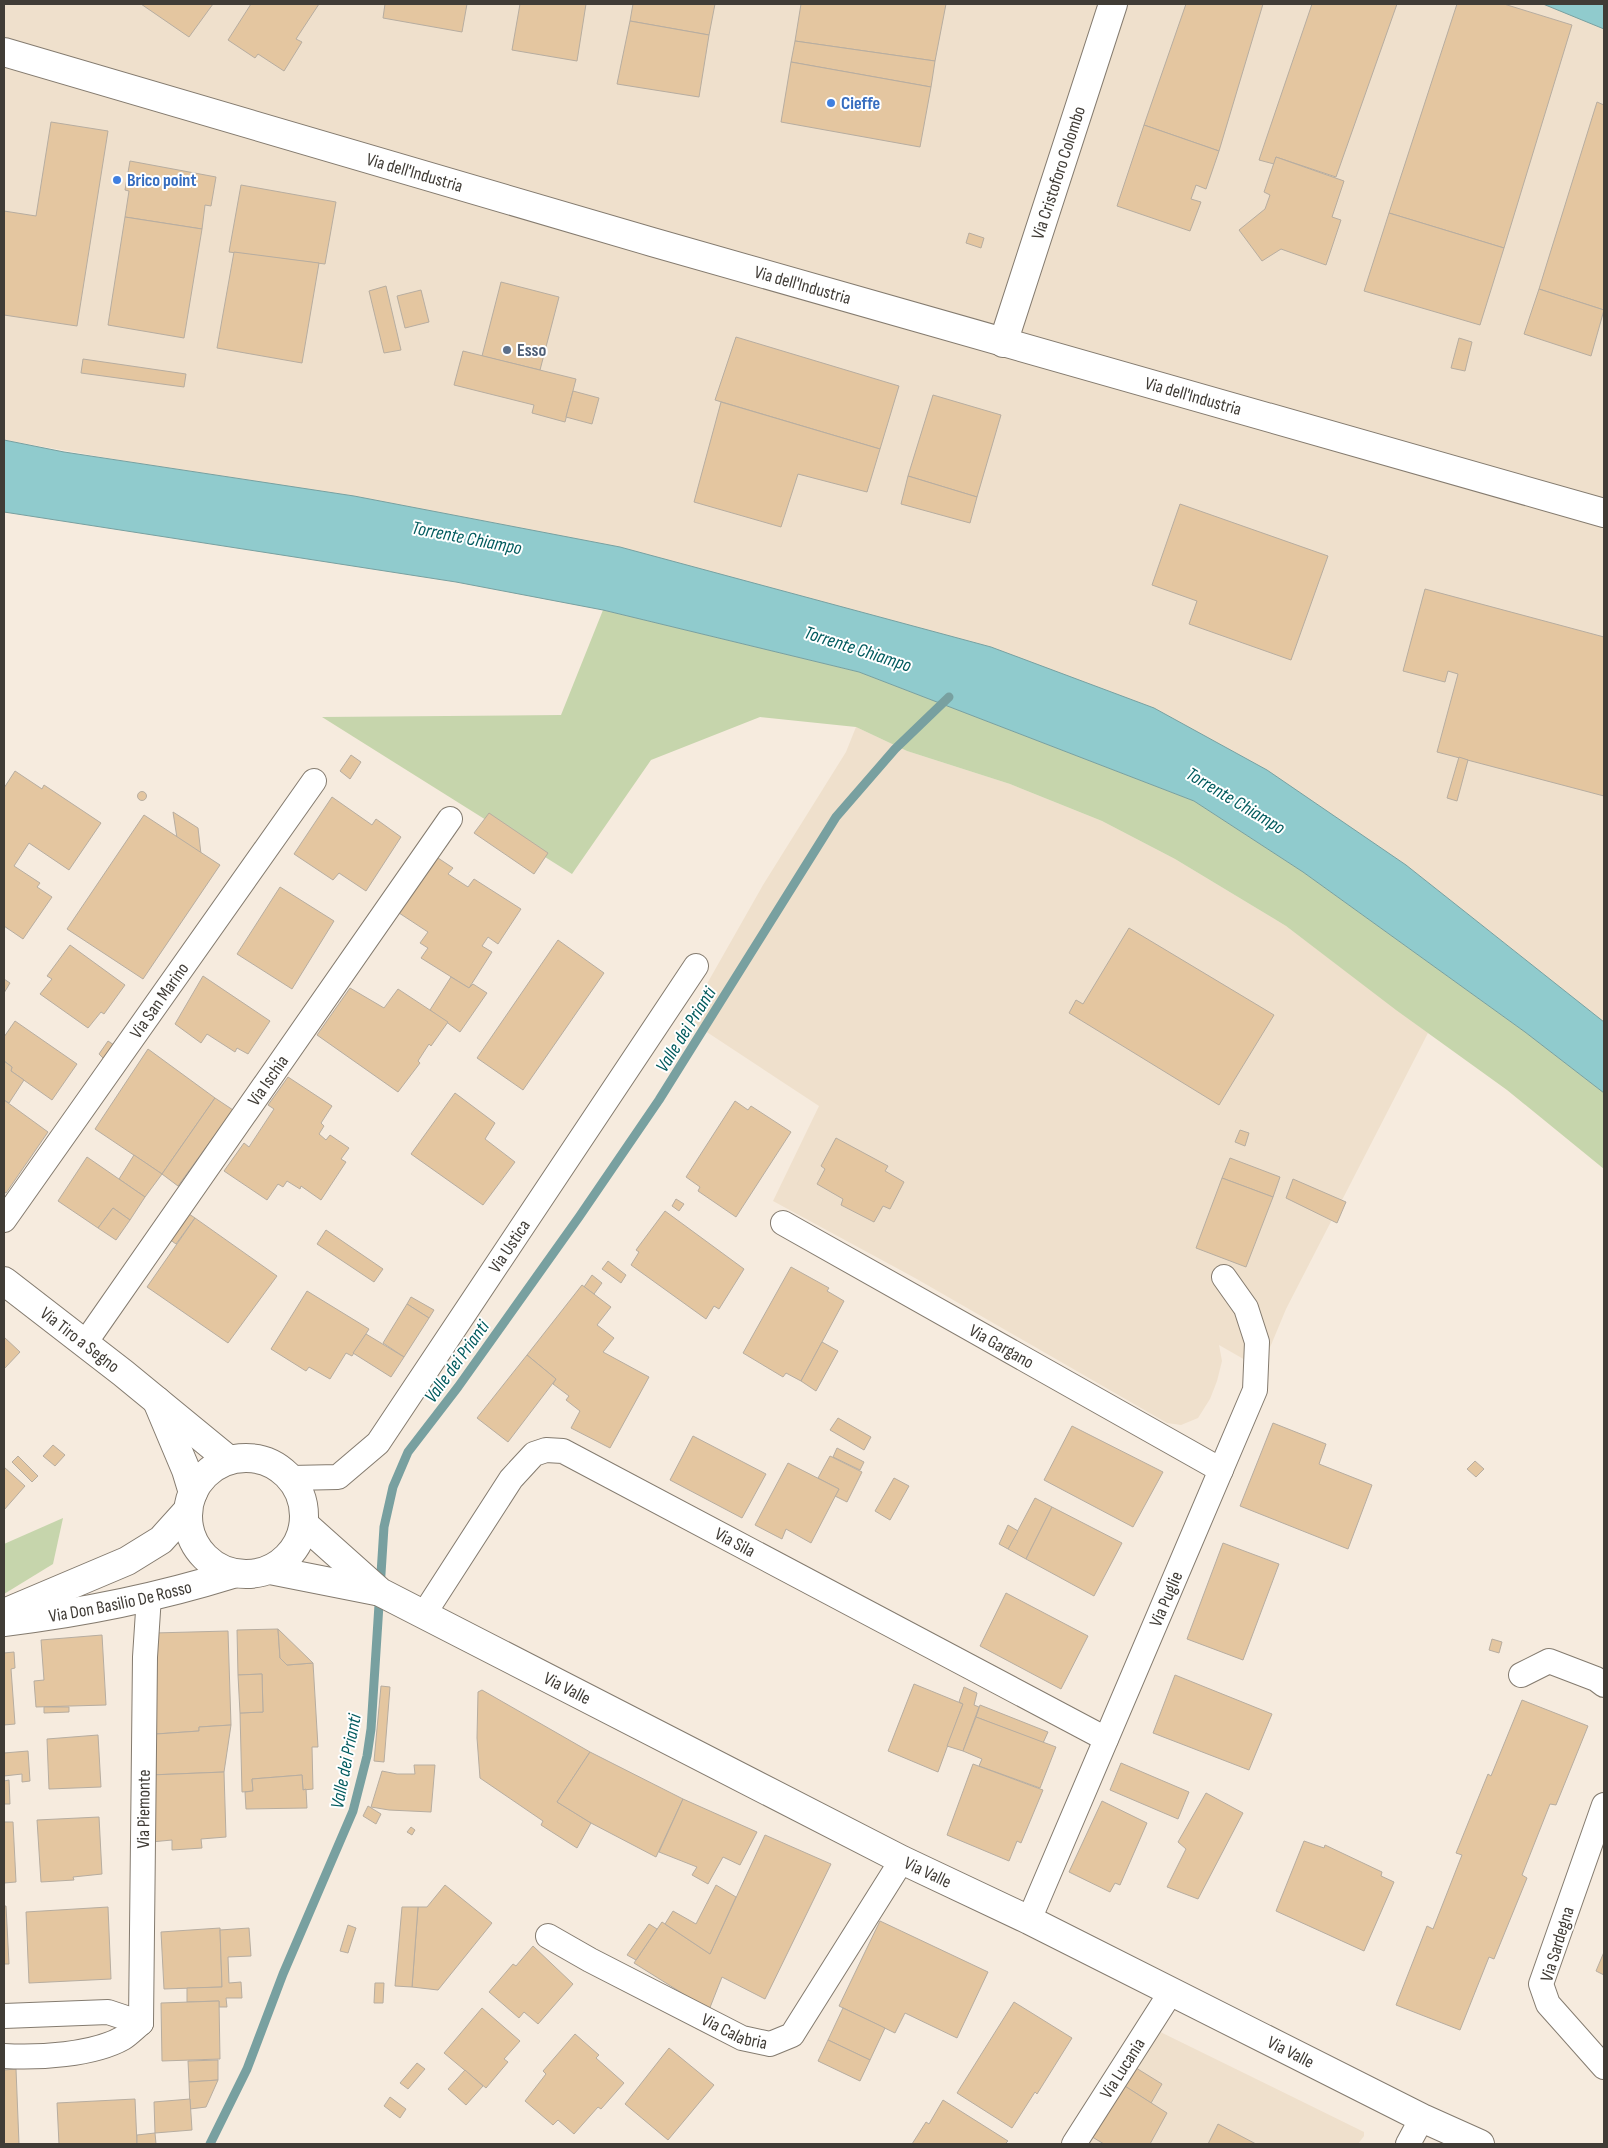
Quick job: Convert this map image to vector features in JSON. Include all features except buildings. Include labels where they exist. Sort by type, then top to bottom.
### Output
[{"type":"main road","name":"Via Cristoforo Colombo","points":[[1003,342],[1113,4]]},
{"type":"main road","name":"Via dell'Industria","points":[[4,52],[1003,342],[1604,513]]},
{"type":"main road","name":"Via Tiro a Segno","points":[[4,1281],[85,1343],[229,1460]]},
{"type":"main road","name":"Via Tiro a Segno","points":[[156,1400],[186,1470],[190,1501]]},
{"type":"main road","name":"Via Valle","points":[[190,1501],[189,1527],[194,1543],[204,1557],[217,1568],[233,1574],[252,1575],[270,1570],[286,1559],[298,1544],[305,1525],[305,1508],[300,1492],[291,1478],[278,1467],[262,1460],[246,1458],[229,1460]]},
{"type":"main road","points":[[190,1501],[202,1479],[214,1468],[229,1460]]},
{"type":"main road","name":"Via Don Basilio De Rosso","points":[[4,1613],[127,1561],[161,1540],[190,1501]]},
{"type":"main road","name":"Via Valle","points":[[305,1525],[380,1592],[902,1860],[1029,1920],[1422,2118],[1480,2144]]},
{"type":"main road","name":"Via Valle","points":[[270,1570],[380,1592]]},
{"type":"main road","name":"Via Don Basilio De Rosso","points":[[4,1622],[54,1616],[190,1588],[233,1574]]},
{"type":"street","name":"Via San Marino","points":[[4,1220],[314,781]]},
{"type":"street","name":"Via Ischia","points":[[85,1343],[450,819]]},
{"type":"street","name":"Via Ustica","points":[[291,1478],[338,1477],[378,1443],[696,966]]},
{"type":"street","name":"Via Gargano","points":[[783,1223],[1221,1470]]},
{"type":"street","name":"Via Puglie","points":[[1029,1920],[1254,1390],[1257,1342],[1246,1308],[1224,1277]]},
{"type":"street","name":"Via Sila","points":[[424,1614],[511,1480],[534,1454],[546,1450],[563,1451],[1106,1739]]},
{"type":"street","name":"Via Piemonte","points":[[141,2023],[145,1657],[149,1596]]},
{"type":"street","points":[[1521,1675],[1549,1661],[1596,1679],[1604,1685]]},
{"type":"street","name":"Via Sardegna","points":[[1604,1805],[1541,1984],[1548,2004],[1604,2067]]},
{"type":"street","name":"Via Calabria","points":[[548,1936],[590,1960],[742,2038],[770,2044],[792,2035],[902,1860]]},
{"type":"street","name":"Via Lucania","points":[[1074,2144],[1171,1992]]},
{"type":"street","points":[[4,2016],[108,2012],[141,2023]]},
{"type":"street","points":[[4,2056],[23,2057],[95,2049],[123,2038],[141,2023]]},
{"type":"street","points":[[1408,2144],[1422,2118]]},
{"type":"shaded area","points":[[4,4],[1543,4],[1604,29],[1604,1022],[1406,865],[1267,770],[1154,708],[991,647],[620,547],[4,440]]},
{"type":"shaded area","points":[[856,727],[907,751],[1010,784],[1102,821],[1175,859],[1286,926],[1428,1033],[1286,1309],[1261,1369],[1219,1345],[1222,1361],[1217,1381],[1210,1399],[1198,1418],[1181,1425],[1167,1423],[915,1278],[773,1201],[819,1106],[687,1019],[763,885],[846,752]]},
{"type":"shaded area","points":[[1140,2022],[1364,2132],[1364,2136],[1358,2144],[1067,2144]]},
{"type":"green space","points":[[603,610],[859,672],[1194,801],[1303,872],[1525,1032],[1604,1093],[1604,1169],[1507,1090],[1396,1010],[1286,926],[1175,859],[1102,821],[1010,784],[907,751],[856,727],[760,717],[651,760],[572,874],[322,717],[561,715]]},
{"type":"green space","points":[[63,1518],[53,1564],[4,1594],[4,1544]]},
{"type":"water","points":[[1543,4],[1604,4],[1604,29]]},
{"type":"water","name":"Torrente Chiampo","points":[[4,440],[64,452],[354,496],[620,547],[991,647],[1154,708],[1267,770],[1406,865],[1604,1022],[1604,1093],[1525,1032],[1303,872],[1194,801],[859,672],[603,610],[456,582],[4,512]]},
{"type":"waterway","name":"Valle dei Prianti","points":[[210,2144],[247,2069],[283,1974],[353,1811],[367,1756],[371,1729],[384,1527],[393,1487],[408,1452],[458,1387],[579,1217],[659,1100],[836,817],[895,749],[949,697]]},
{"type":"place","name":"Cieffe","points":[[831,103]]},
{"type":"place","name":"Brico point","points":[[117,180]]},
{"type":"place","name":"Esso","points":[[507,350]]}]
